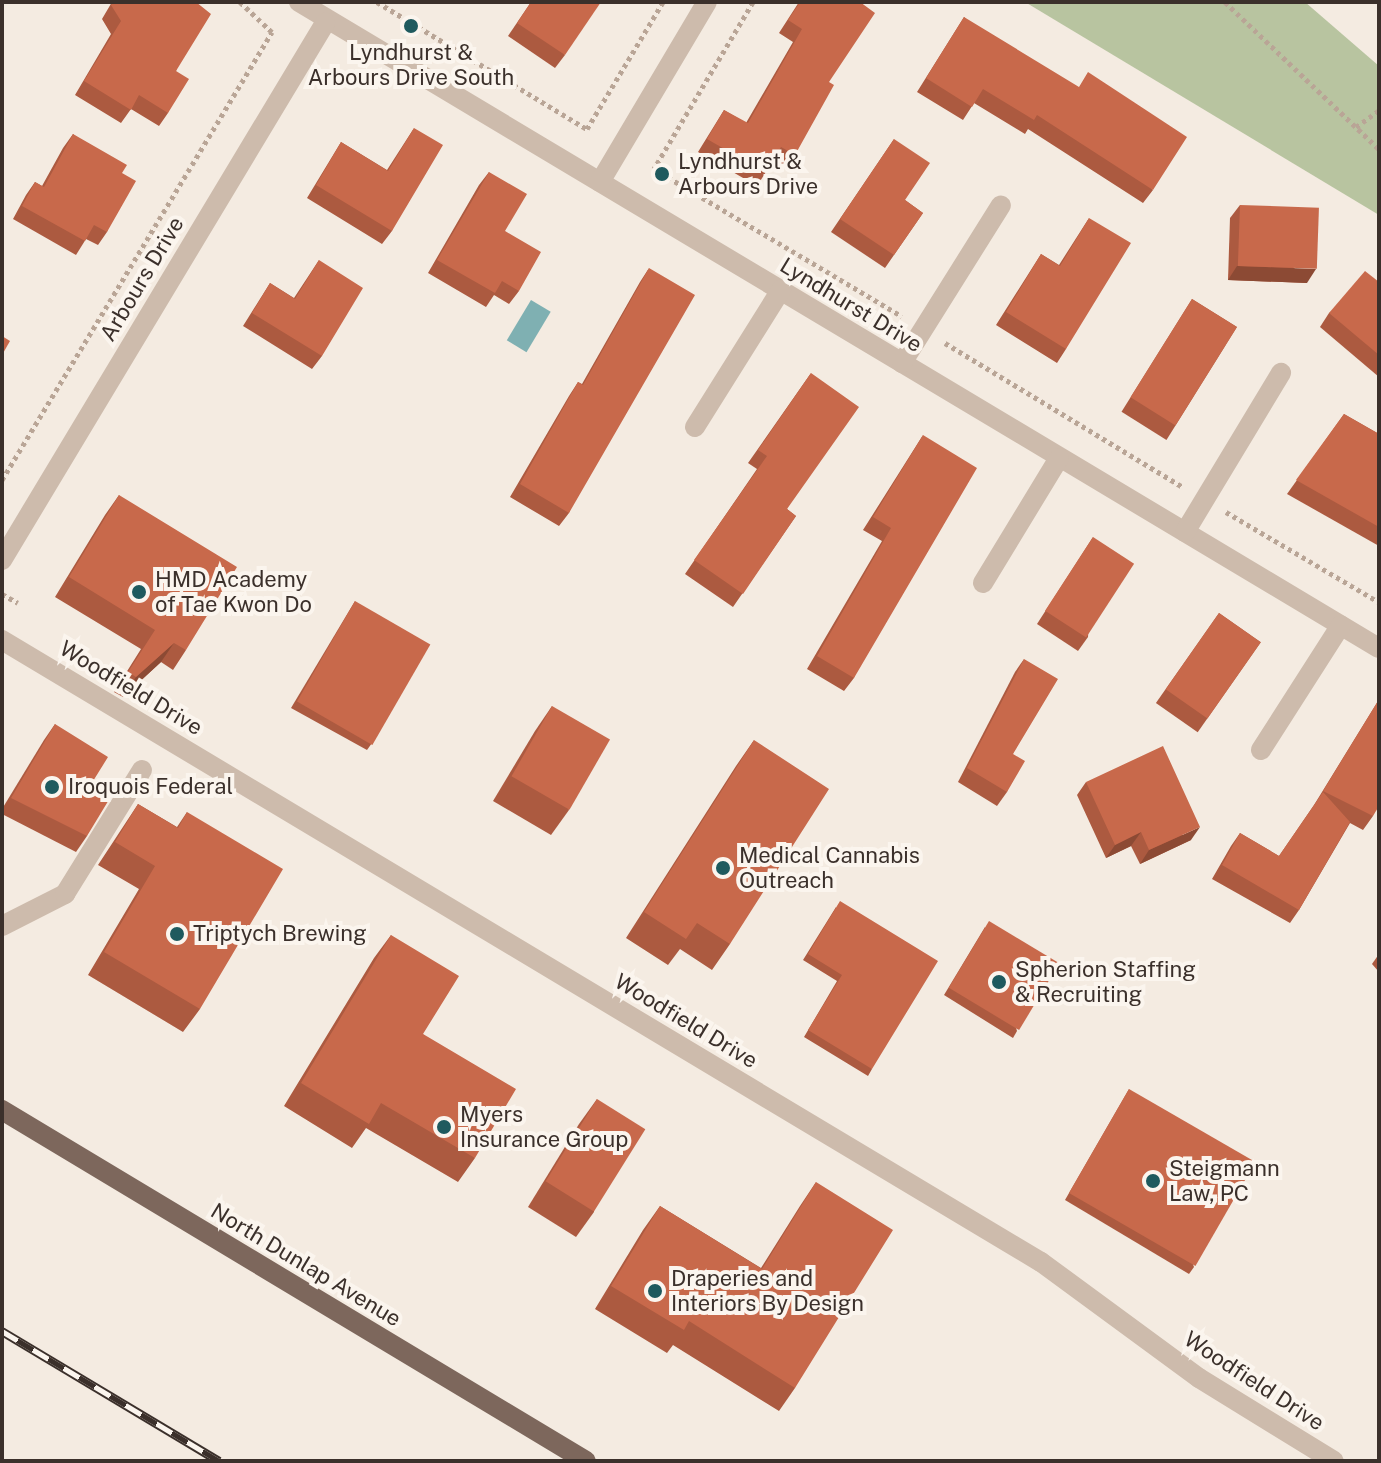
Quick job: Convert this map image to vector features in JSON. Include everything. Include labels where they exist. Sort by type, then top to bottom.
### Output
[{"type":"main road","name":"North Dunlap Avenue","points":[[2,1110],[586,1461]]},
{"type":"street","name":"Lyndhurst Drive","points":[[299,2],[325,23],[600,182],[1379,648]]},
{"type":"street","points":[[600,182],[707,2]]},
{"type":"street","name":"Arbours Drive","points":[[2,560],[325,23]]},
{"type":"street","points":[[902,363],[1001,205]]},
{"type":"street","points":[[695,427],[781,290]]},
{"type":"street","points":[[1185,532],[1207,501],[1281,373]]},
{"type":"street","points":[[983,583],[1059,458]]},
{"type":"street","points":[[1261,750],[1341,625]]},
{"type":"street","name":"Woodfield Drive","points":[[2,640],[1041,1262],[1199,1378],[1334,1461]]},
{"type":"street","points":[[2,926],[65,894],[142,770]]},
{"type":"path","points":[[2,480],[272,32],[240,2]]},
{"type":"path","points":[[377,2],[587,129],[663,2]]},
{"type":"path","points":[[753,2],[654,169],[1379,602]]},
{"type":"path","points":[[1225,2],[1379,149]]},
{"type":"path","points":[[1356,127],[1379,110]]},
{"type":"path","points":[[2,594],[18,603]]},
{"type":"green space","points":[[1025,2],[1305,2],[1379,66],[1379,215]]},
{"type":"water","points":[[531,300],[551,312],[527,352],[507,340]]},
{"type":"building","points":[[113,2],[196,2],[211,14],[176,71],[189,79],[168,113],[139,95],[131,110],[84,81],[121,21],[111,5]]},
{"type":"building","points":[[531,2],[601,2],[565,55],[517,23]]},
{"type":"building","points":[[800,2],[860,2],[875,13],[829,82],[834,85],[795,155],[781,147],[766,173],[707,139],[724,110],[748,123],[802,29],[788,20]]},
{"type":"building","points":[[964,17],[1079,87],[1088,72],[1187,137],[1153,190],[1037,115],[1034,120],[983,89],[972,107],[926,78]]},
{"type":"building","points":[[414,128],[443,145],[392,231],[316,185],[341,142],[388,171]]},
{"type":"building","points":[[73,134],[127,165],[122,173],[136,181],[107,232],[94,225],[85,241],[22,206],[35,182],[44,187]]},
{"type":"building","points":[[894,139],[930,163],[905,200],[923,213],[894,255],[840,219]]},
{"type":"building","points":[[489,172],[527,194],[505,231],[541,252],[519,291],[502,281],[495,293],[437,260]]},
{"type":"building","points":[[1240,205],[1319,208],[1317,269],[1238,266]]},
{"type":"building","points":[[1089,218],[1131,243],[1066,349],[1006,312],[1041,254],[1060,266]]},
{"type":"building","points":[[319,260],[363,288],[322,356],[252,313],[270,283],[295,299]]},
{"type":"building","points":[[649,268],[695,295],[569,513],[520,484],[578,382],[583,385]]},
{"type":"building","points":[[1365,271],[1379,282],[1379,355],[1329,313]]},
{"type":"building","points":[[1192,299],[1237,327],[1175,425],[1131,397]]},
{"type":"building","points":[[2,336],[10,341],[2,355]]},
{"type":"building","points":[[811,373],[859,407],[787,509],[796,516],[743,594],[694,560],[767,456],[758,450]]},
{"type":"building","points":[[1344,414],[1379,434],[1379,527],[1296,480]]},
{"type":"building","points":[[923,435],[977,468],[854,678],[817,656],[891,528],[873,517]]},
{"type":"building","name":"HMD Academy of Tae Kwon Do","points":[[119,495],[237,567],[186,650],[174,643],[136,677],[128,672],[155,630],[69,577]]},
{"type":"building","points":[[1093,537],[1134,564],[1086,637],[1045,611]]},
{"type":"building","points":[[355,601],[430,644],[372,745],[297,701]]},
{"type":"building","points":[[1219,613],[1261,642],[1207,718],[1166,689]]},
{"type":"building","points":[[1024,659],[1058,679],[1013,754],[1025,761],[1007,792],[967,768]]},
{"type":"building","points":[[1378,701],[1379,806],[1373,816],[1323,791]]},
{"type":"building","points":[[552,706],[610,740],[570,810],[512,776]]},
{"type":"building","name":"Iroquois Federal","points":[[55,724],[108,757],[90,786],[110,798],[87,836],[11,798]]},
{"type":"building","points":[[754,740],[829,789],[730,944],[697,923],[686,939],[644,912]]},
{"type":"building","points":[[1163,746],[1200,827],[1149,850],[1141,832],[1115,845],[1086,782]]},
{"type":"building","points":[[1323,792],[1350,822],[1299,910],[1222,865],[1240,833],[1279,856]]},
{"type":"building","name":"Triptych Brewing","points":[[138,804],[178,828],[187,812],[283,869],[200,1009],[104,952],[155,866],[115,842]]},
{"type":"building","points":[[840,901],[938,961],[872,1069],[808,1030],[842,975],[808,954]]},
{"type":"building","name":"Spherion Staffing & Recruiting","points":[[989,921],[1059,963],[1019,1030],[949,988]]},
{"type":"building","points":[[391,935],[459,976],[423,1034],[516,1089],[475,1158],[381,1103],[369,1124],[301,1083]]},
{"type":"building","points":[[1129,1089],[1255,1162],[1195,1266],[1069,1193]]},
{"type":"building","points":[[597,1099],[645,1129],[594,1211],[546,1181]]},
{"type":"building","points":[[816,1182],[893,1230],[795,1388],[689,1321],[684,1330],[611,1286],[660,1206],[762,1269]]},
{"type":"railway","points":[[2,1331],[219,1461]]},
{"type":"place","name":"Lyndhurst & Arbours Drive South","points":[[411,26]]},
{"type":"place","name":"Lyndhurst & Arbours Drive","points":[[662,174]]},
{"type":"place","name":"HMD Academy of Tae Kwon Do","points":[[139,592]]},
{"type":"place","name":"Iroquois Federal","points":[[52,787]]},
{"type":"place","name":"Medical Cannabis Outreach","points":[[723,868]]},
{"type":"place","name":"Triptych Brewing","points":[[177,934]]},
{"type":"place","name":"Spherion Staffing & Recruiting","points":[[999,982]]},
{"type":"place","name":"Myers Insurance Group","points":[[444,1127]]},
{"type":"place","name":"Steigmann Law, PC","points":[[1153,1181]]},
{"type":"place","name":"Draperies and Interiors By Design","points":[[655,1291]]}]
